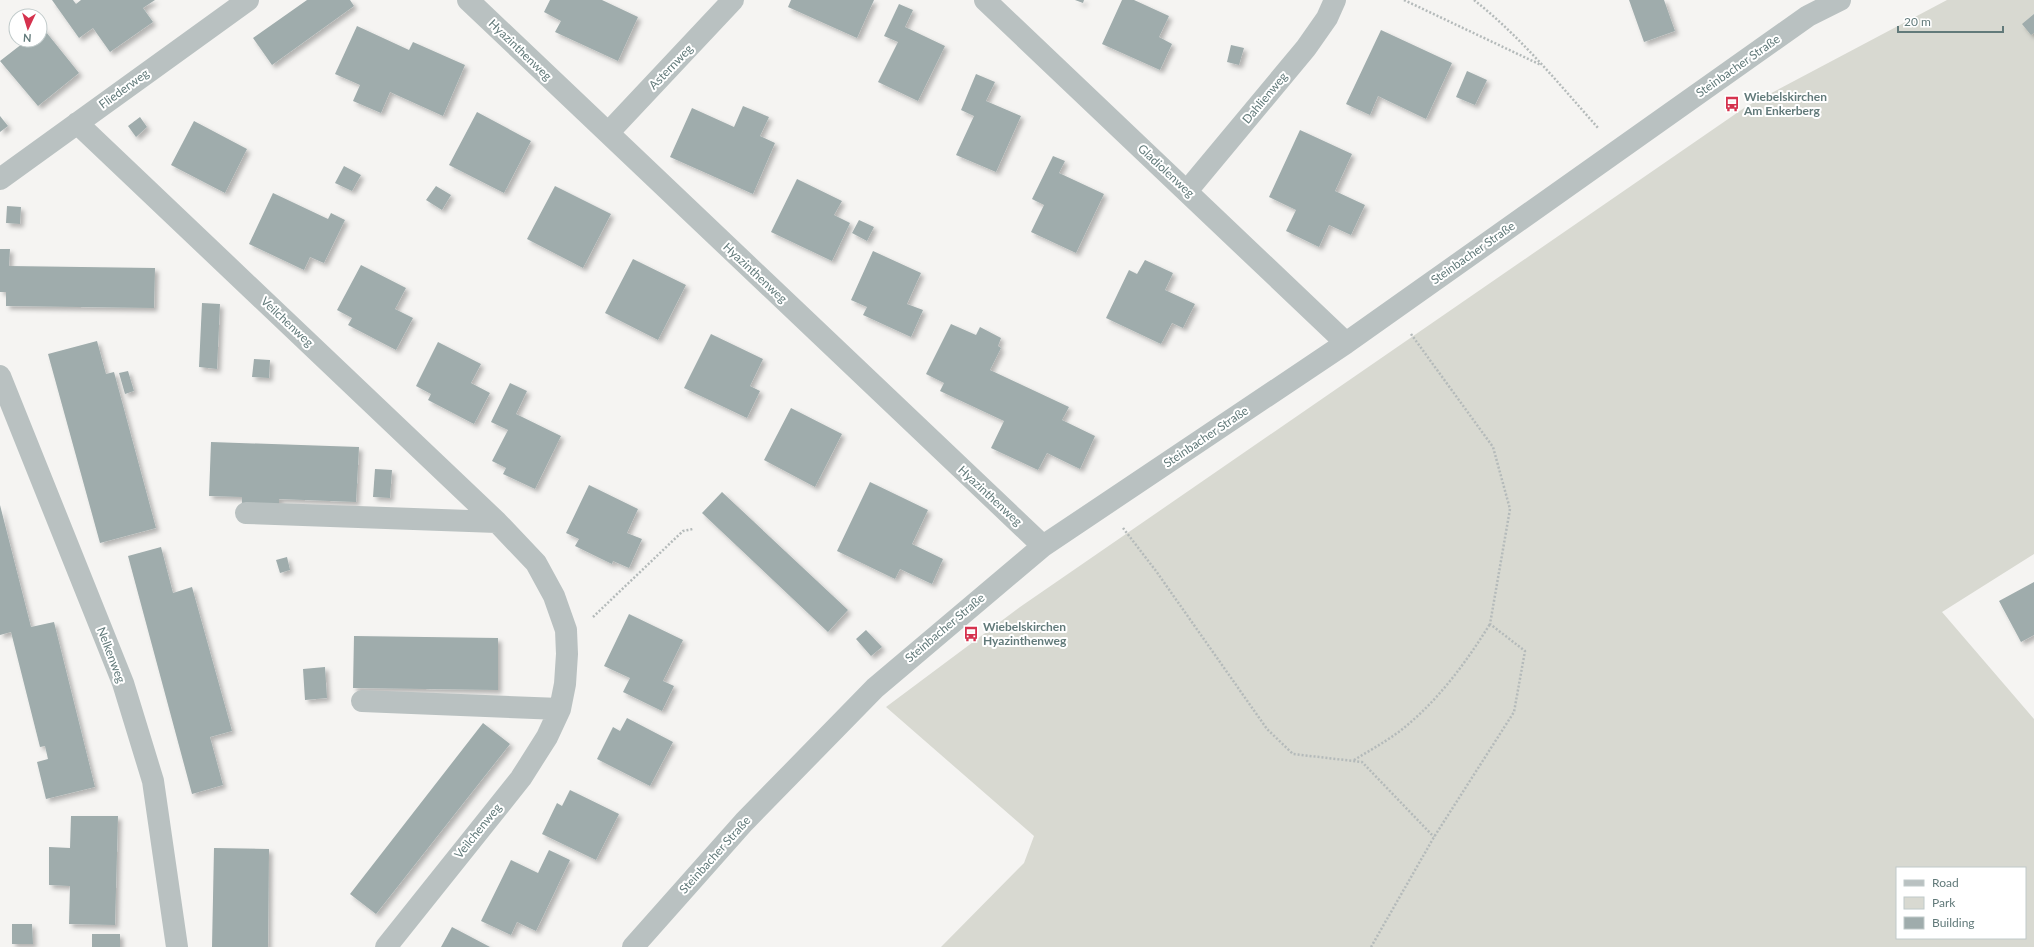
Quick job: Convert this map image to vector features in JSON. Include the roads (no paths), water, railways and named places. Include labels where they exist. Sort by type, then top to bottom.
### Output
[{"type":"street","name":"Fliederweg","points":[[0,179],[248,0]]},
{"type":"street","name":"Hyazinthenweg","points":[[468,0],[1043,546]]},
{"type":"street","name":"Asternweg","points":[[608,134],[733,0]]},
{"type":"street","name":"Gladiolenweg","points":[[985,0],[1346,343]]},
{"type":"street","name":"Dahlienweg","points":[[1187,191],[1306,48],[1327,18],[1335,0]]},
{"type":"street","name":"Steinbacher Straße","points":[[633,947],[744,822],[874,688],[1043,546],[1105,506],[1346,343],[1619,150],[1805,8],[1840,0]]},
{"type":"street","name":"Veilchenweg","points":[[77,123],[497,522],[536,564],[554,596],[563,623],[567,654],[565,684],[560,709],[547,737],[521,778],[386,947]]},
{"type":"street","name":"Nelkenweg","points":[[0,376],[122,683],[151,774],[177,947]]},
{"type":"street","points":[[246,513],[497,522]]},
{"type":"street","points":[[362,701],[560,709]]},
{"type":"place","name":"Wiebelskirchen Am Enkerberg","points":[[1732,104]]},
{"type":"place","name":"Wiebelskirchen Hyazinthenweg","points":[[971,634]]}]
